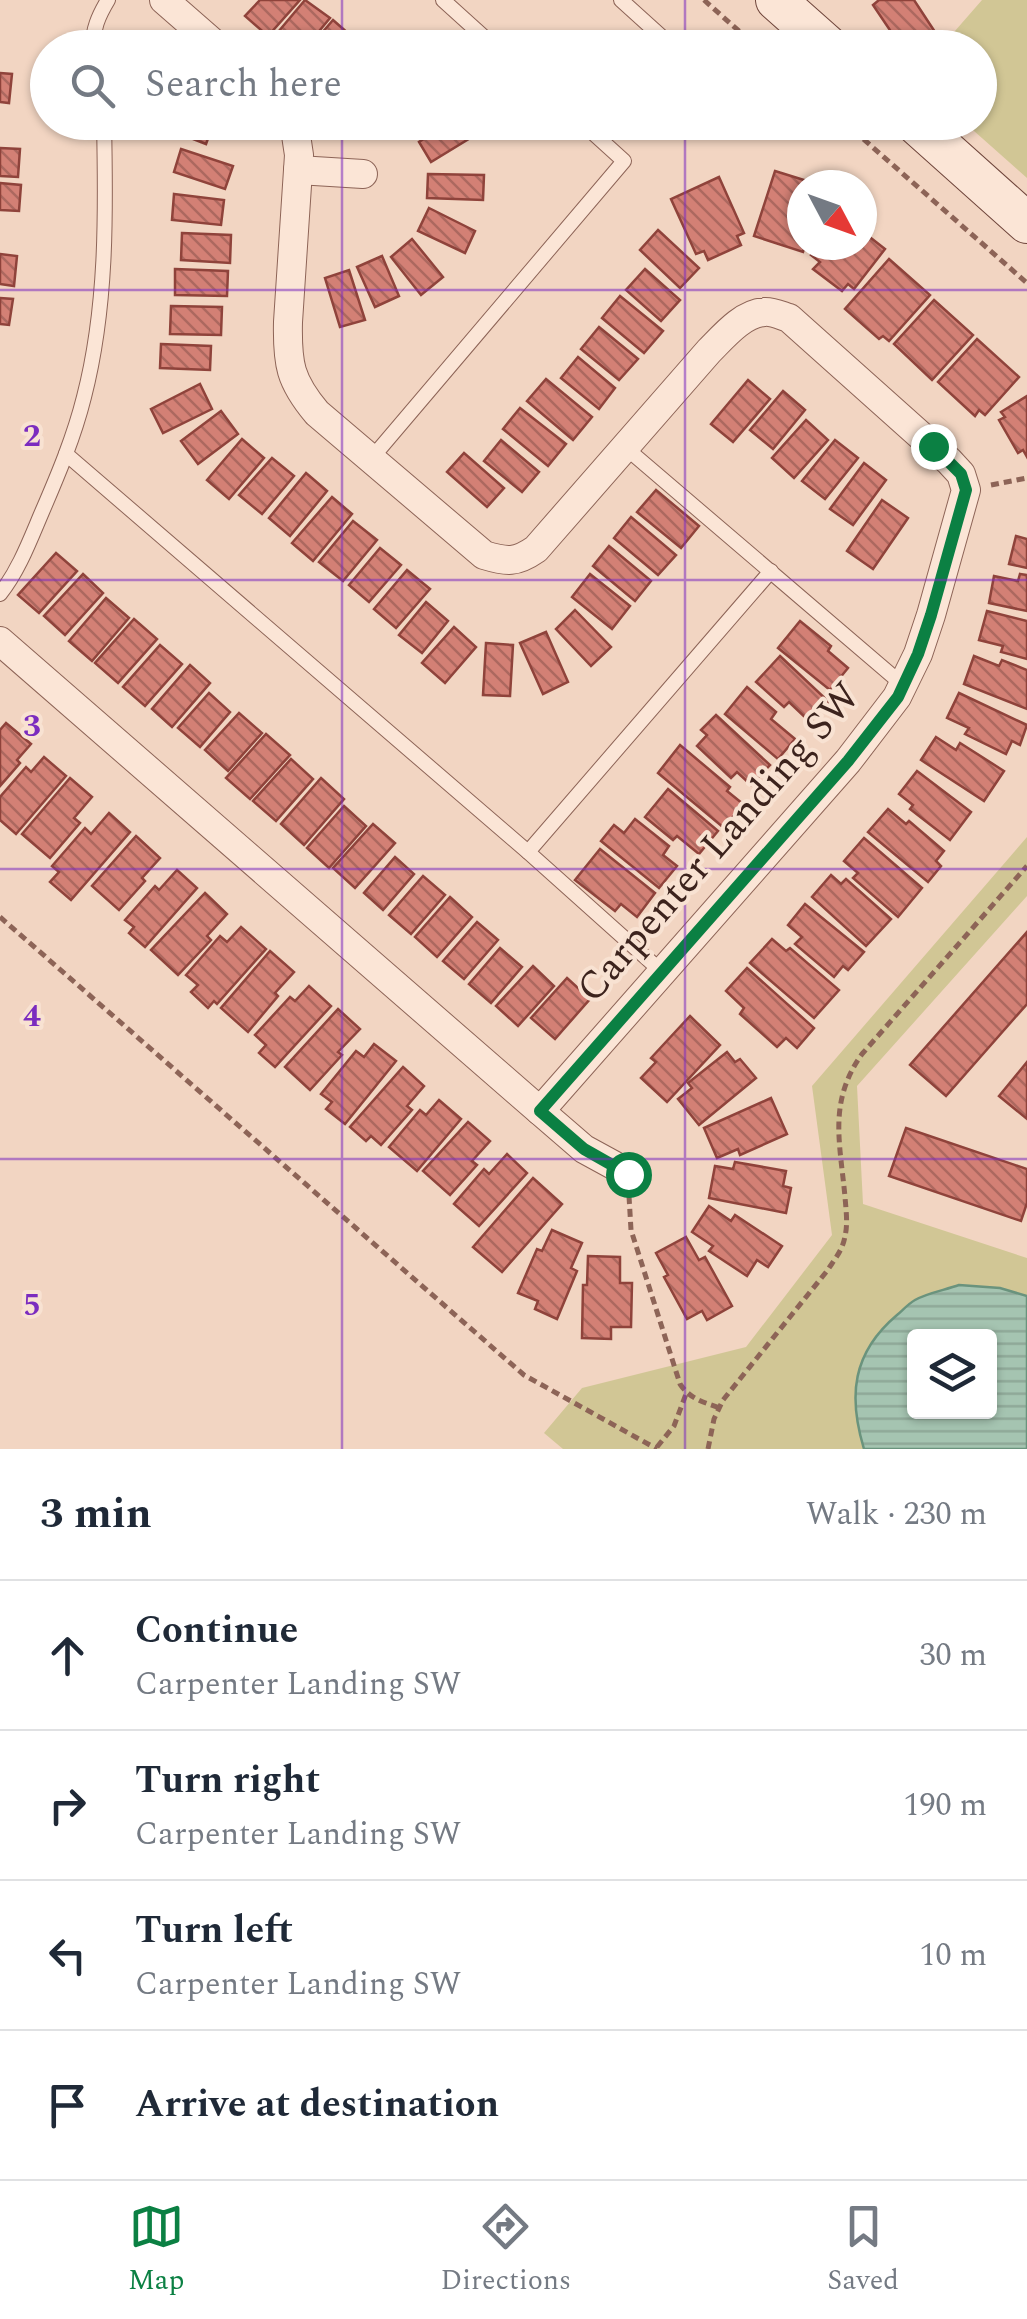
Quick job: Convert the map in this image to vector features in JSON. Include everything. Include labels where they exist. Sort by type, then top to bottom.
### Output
[{"type":"main road","points":[[776,0],[810,30]]},
{"type":"main road","points":[[934,140],[1027,223]]},
{"type":"street","points":[[164,0],[198,30]]},
{"type":"street","points":[[297,140],[288,335],[292,375],[300,393],[318,413],[484,555],[521,560],[536,550],[709,350],[748,317],[767,312],[789,318],[949,460],[961,474],[966,490]]},
{"type":"street","points":[[298,170],[363,174]]},
{"type":"street","name":"Carpenter Landing SW","points":[[540,1111],[848,761],[898,697],[931,615],[966,490]]},
{"type":"street","points":[[0,641],[584,1149],[628,1174]]},
{"type":"lane","points":[[94,30],[108,0]]},
{"type":"lane","points":[[443,0],[476,30]]},
{"type":"lane","points":[[621,0],[654,30]]},
{"type":"lane","points":[[0,594],[16,570],[66,454],[84,398],[103,261],[104,140]]},
{"type":"lane","points":[[371,459],[624,161],[601,140]]},
{"type":"lane","points":[[626,448],[903,685]]},
{"type":"lane","points":[[66,454],[528,852],[661,972]]},
{"type":"lane","points":[[528,852],[771,571]]},
{"type":"path","points":[[704,0],[738,30]]},
{"type":"path","points":[[864,140],[1027,283]]},
{"type":"path","points":[[966,490],[1027,478]]},
{"type":"path","points":[[708,1449],[714,1420],[732,1388],[840,1251],[846,1216],[838,1122],[843,1086],[850,1071],[1027,866]]},
{"type":"path","points":[[0,917],[524,1375],[657,1449],[674,1426],[686,1394]]},
{"type":"path","points":[[628,1174],[632,1230],[680,1384],[686,1394],[720,1408]]},
{"type":"shaded area","points":[[982,0],[1027,0],[1027,178],[984,140],[997,140],[997,30],[956,30]]},
{"type":"shaded area","points":[[1027,837],[1027,896],[857,1086],[863,1204],[1027,1258],[1027,1449],[563,1449],[544,1433],[582,1388],[746,1347],[832,1235],[812,1086]]},
{"type":"shaded area","points":[[959,1285],[1000,1288],[1027,1296],[1027,1449],[864,1449],[856,1411],[863,1360],[882,1329],[925,1295]]},
{"type":"building","points":[[260,0],[300,0],[273,30],[261,30],[245,16]]},
{"type":"building","points":[[305,0],[330,18],[320,30],[280,30]]},
{"type":"building","points":[[879,0],[914,0],[934,30],[890,30],[873,5]]},
{"type":"building","points":[[333,20],[344,30],[324,30]]},
{"type":"building","points":[[0,73],[12,74],[9,103],[0,102]]},
{"type":"building","points":[[422,140],[467,140],[431,162],[419,142]]},
{"type":"building","points":[[0,148],[20,149],[18,177],[0,176]]},
{"type":"building","points":[[181,149],[233,166],[225,189],[174,172]]},
{"type":"building","points":[[775,171],[787,175],[787,247],[754,236]]},
{"type":"building","points":[[428,174],[484,175],[483,200],[427,198]]},
{"type":"building","points":[[719,177],[744,233],[737,236],[741,245],[708,260],[704,251],[696,254],[671,199]]},
{"type":"building","points":[[0,183],[21,185],[19,211],[0,210]]},
{"type":"building","points":[[174,194],[224,200],[221,225],[172,220]]},
{"type":"building","points":[[429,208],[475,231],[465,253],[418,231]]},
{"type":"building","points":[[658,230],[699,268],[680,288],[640,250]]},
{"type":"building","points":[[182,233],[231,235],[230,263],[181,260]]},
{"type":"building","points":[[412,239],[443,277],[421,295],[391,257]]},
{"type":"building","points":[[877,243],[885,249],[877,259]]},
{"type":"building","points":[[0,254],[17,256],[14,286],[0,284]]},
{"type":"building","points":[[382,256],[399,296],[375,307],[357,267]]},
{"type":"building","points":[[889,259],[930,295],[889,341],[883,336],[879,339],[845,309]]},
{"type":"building","points":[[817,260],[876,260],[854,289],[848,284],[842,291],[813,269],[820,262]]},
{"type":"building","points":[[175,269],[228,271],[227,296],[175,295]]},
{"type":"building","points":[[645,269],[680,300],[661,321],[626,290]]},
{"type":"building","points":[[349,270],[365,320],[340,327],[325,278]]},
{"type":"building","points":[[620,296],[663,331],[644,353],[602,318]]},
{"type":"building","points":[[0,298],[13,299],[9,325],[0,324]]},
{"type":"building","points":[[934,300],[973,335],[932,380],[894,344]]},
{"type":"building","points":[[171,306],[222,307],[221,335],[170,334]]},
{"type":"building","points":[[599,327],[638,359],[619,380],[581,349]]},
{"type":"building","points":[[977,339],[1019,377],[985,415],[979,410],[975,416],[938,382]]},
{"type":"building","points":[[161,344],[211,346],[210,370],[160,368]]},
{"type":"building","points":[[578,357],[615,388],[599,409],[561,378]]},
{"type":"building","points":[[546,379],[592,417],[573,440],[527,401]]},
{"type":"building","points":[[748,380],[770,399],[733,442],[711,424]]},
{"type":"building","points":[[200,384],[212,409],[163,433],[151,409]]},
{"type":"building","points":[[783,391],[805,410],[773,449],[750,430]]},
{"type":"building","points":[[1027,396],[1027,457],[1023,450],[1018,453],[999,420],[1005,417],[1001,412]]},
{"type":"building","points":[[520,408],[566,444],[548,466],[503,429]]},
{"type":"building","points":[[221,411],[238,434],[198,464],[181,441]]},
{"type":"building","points":[[806,420],[828,440],[794,478],[772,458]]},
{"type":"building","points":[[242,439],[264,458],[229,499],[207,480]]},
{"type":"building","points":[[501,440],[539,472],[522,492],[484,461]]},
{"type":"building","points":[[835,440],[858,458],[825,499],[802,481]]},
{"type":"building","points":[[464,453],[504,488],[487,507],[447,472]]},
{"type":"building","points":[[272,458],[294,476],[262,514],[239,495]]},
{"type":"building","points":[[864,463],[886,480],[853,525],[830,509]]},
{"type":"building","points":[[306,473],[327,491],[290,536],[269,518]]},
{"type":"building","points":[[656,490],[699,526],[681,548],[637,512]]},
{"type":"building","points":[[332,497],[352,514],[313,561],[292,543]]},
{"type":"building","points":[[882,500],[908,518],[873,569],[847,551]]},
{"type":"building","points":[[631,517],[676,555],[658,575],[614,538]]},
{"type":"building","points":[[353,521],[377,540],[343,581],[319,562]]},
{"type":"building","points":[[1016,536],[1027,539],[1027,568],[1009,564]]},
{"type":"building","points":[[609,546],[651,581],[635,601],[593,566]]},
{"type":"building","points":[[380,548],[401,565],[369,602],[349,585]]},
{"type":"building","points":[[56,553],[77,571],[39,613],[18,595]]},
{"type":"building","points":[[407,570],[430,589],[396,628],[374,609]]},
{"type":"building","points":[[83,574],[103,593],[65,635],[44,616]]},
{"type":"building","points":[[590,574],[630,606],[612,629],[572,597]]},
{"type":"building","points":[[1020,574],[1027,575],[1027,611],[989,603],[994,576],[1018,581]]},
{"type":"building","points":[[106,598],[129,618],[92,661],[69,641]]},
{"type":"building","points":[[426,602],[448,621],[422,653],[399,635]]},
{"type":"building","points":[[575,610],[611,647],[591,666],[556,629]]},
{"type":"building","points":[[987,611],[1027,621],[1027,659],[1001,652],[1003,646],[979,640]]},
{"type":"building","points":[[134,619],[157,639],[118,683],[95,663]]},
{"type":"building","points":[[800,621],[831,646],[828,651],[848,668],[830,690],[778,648]]},
{"type":"building","points":[[454,627],[476,647],[445,683],[422,663]]},
{"type":"building","points":[[546,632],[568,682],[543,694],[520,643]]},
{"type":"building","points":[[486,643],[513,645],[510,696],[483,695]]},
{"type":"building","points":[[160,645],[182,664],[145,706],[123,687]]},
{"type":"building","points":[[780,656],[829,702],[810,722],[789,702],[784,707],[756,682]]},
{"type":"building","points":[[974,656],[999,666],[1002,660],[1027,670],[1027,709],[964,684]]},
{"type":"building","points":[[190,665],[210,683],[172,727],[152,709]]},
{"type":"building","points":[[747,687],[776,712],[771,719],[795,739],[778,759],[725,714]]},
{"type":"building","points":[[209,693],[230,712],[200,747],[178,728]]},
{"type":"building","points":[[959,693],[1027,725],[1020,745],[1012,741],[1006,754],[965,734],[969,728],[947,718]]},
{"type":"building","points":[[239,713],[262,733],[228,771],[205,750]]},
{"type":"building","points":[[716,715],[770,765],[751,785],[737,772],[731,778],[697,746],[707,735],[701,730]]},
{"type":"building","points":[[6,723],[31,744],[0,786],[0,730]]},
{"type":"building","points":[[266,734],[290,755],[250,799],[226,778]]},
{"type":"building","points":[[936,737],[956,750],[960,743],[1004,771],[984,801],[921,760]]},
{"type":"building","points":[[680,745],[730,787],[727,791],[743,804],[724,828],[658,773]]},
{"type":"building","points":[[44,757],[66,776],[16,834],[0,820],[0,797],[26,767],[31,772]]},
{"type":"building","points":[[291,759],[313,779],[276,821],[253,801]]},
{"type":"building","points":[[917,771],[971,812],[950,840],[910,809],[913,805],[899,794]]},
{"type":"building","points":[[70,778],[92,797],[74,818],[80,823],[50,858],[22,834]]},
{"type":"building","points":[[321,778],[344,799],[304,845],[281,824]]},
{"type":"building","points":[[668,789],[718,831],[699,854],[677,836],[673,840],[645,817]]},
{"type":"building","points":[[344,806],[366,826],[329,868],[307,848]]},
{"type":"building","points":[[888,809],[944,851],[936,861],[941,866],[928,882],[868,832]]},
{"type":"building","points":[[109,813],[130,832],[71,900],[50,882],[59,872],[52,866],[85,828],[91,834]]},
{"type":"building","points":[[635,819],[669,846],[663,855],[677,866],[659,888],[601,841],[614,825],[624,833]]},
{"type":"building","points":[[373,824],[395,843],[355,888],[333,868]]},
{"type":"building","points":[[136,836],[160,858],[119,910],[92,886]]},
{"type":"building","points":[[864,838],[922,888],[898,917],[853,878],[858,873],[844,861]]},
{"type":"building","points":[[600,849],[655,893],[637,917],[621,904],[615,911],[575,880]]},
{"type":"building","points":[[395,857],[414,874],[383,910],[364,893]]},
{"type":"building","points":[[177,870],[197,888],[145,947],[129,933],[134,927],[125,920],[155,886],[159,890]]},
{"type":"building","points":[[831,875],[841,884],[846,879],[891,919],[866,946],[812,897]]},
{"type":"building","points":[[423,876],[445,895],[411,934],[389,915]]},
{"type":"building","points":[[205,893],[227,914],[207,936],[211,940],[178,975],[151,950]]},
{"type":"building","points":[[450,897],[472,917],[437,957],[415,937]]},
{"type":"building","points":[[805,904],[864,952],[848,970],[843,966],[834,977],[795,944],[802,937],[788,925]]},
{"type":"building","points":[[477,922],[498,940],[464,979],[443,961]]},
{"type":"building","points":[[241,927],[266,949],[217,1004],[214,1001],[208,1008],[191,992],[198,985],[186,975],[220,936],[227,942]]},
{"type":"building","points":[[1027,932],[1027,1004],[946,1096],[910,1065]]},
{"type":"building","points":[[772,939],[786,951],[790,948],[839,990],[814,1018],[750,963]]},
{"type":"building","points":[[500,948],[522,967],[491,1003],[469,984]]},
{"type":"building","points":[[270,951],[294,972],[248,1032],[221,1008]]},
{"type":"building","points":[[533,966],[554,986],[518,1026],[496,1006]]},
{"type":"building","points":[[747,968],[814,1028],[797,1048],[786,1038],[777,1047],[740,1014],[744,1008],[726,991]]},
{"type":"building","points":[[567,978],[590,999],[555,1039],[531,1018]]},
{"type":"building","points":[[309,986],[331,1006],[275,1067],[259,1053],[266,1045],[255,1035],[290,997],[295,1001]]},
{"type":"building","points":[[338,1009],[360,1029],[310,1090],[285,1067]]},
{"type":"building","points":[[690,1016],[720,1045],[667,1102],[641,1078],[656,1062],[651,1058]]},
{"type":"building","points":[[374,1044],[396,1061],[345,1124],[326,1109],[332,1102],[321,1094],[356,1051],[364,1057]]},
{"type":"building","points":[[727,1052],[735,1062],[740,1059],[756,1078],[699,1125],[678,1099],[692,1088],[688,1083]]},
{"type":"building","points":[[1027,1062],[1027,1119],[999,1096]]},
{"type":"building","points":[[403,1067],[424,1086],[407,1106],[412,1110],[381,1145],[371,1136],[366,1141],[350,1127]]},
{"type":"building","points":[[771,1098],[787,1134],[740,1155],[738,1149],[717,1158],[704,1128]]},
{"type":"building","points":[[439,1100],[461,1119],[417,1171],[389,1147],[420,1110],[426,1115]]},
{"type":"building","points":[[468,1122],[490,1141],[472,1161],[477,1165],[450,1195],[423,1171]]},
{"type":"building","points":[[906,1128],[1027,1169],[1027,1203],[1021,1221],[889,1176]]},
{"type":"building","points":[[507,1154],[527,1173],[479,1226],[454,1204],[484,1169],[489,1174]]},
{"type":"building","points":[[735,1162],[786,1171],[783,1186],[791,1188],[786,1213],[709,1198],[715,1166],[733,1169]]},
{"type":"building","points":[[533,1178],[562,1204],[502,1272],[473,1247]]},
{"type":"building","points":[[709,1206],[731,1221],[735,1215],[782,1246],[768,1267],[757,1260],[747,1276],[709,1251],[713,1246],[692,1232]]},
{"type":"building","points":[[552,1230],[582,1243],[571,1268],[577,1271],[557,1319],[535,1309],[538,1301],[518,1293],[537,1249],[542,1251]]},
{"type":"building","points":[[686,1237],[699,1260],[705,1257],[732,1306],[707,1320],[702,1311],[687,1319],[656,1253]]},
{"type":"building","points":[[588,1256],[620,1257],[620,1283],[632,1283],[631,1327],[611,1327],[611,1339],[582,1338]]},
{"type":"route","points":[[628,1174],[584,1149],[540,1111],[848,761],[898,697],[931,615],[966,490],[961,474],[933,446]]}]
